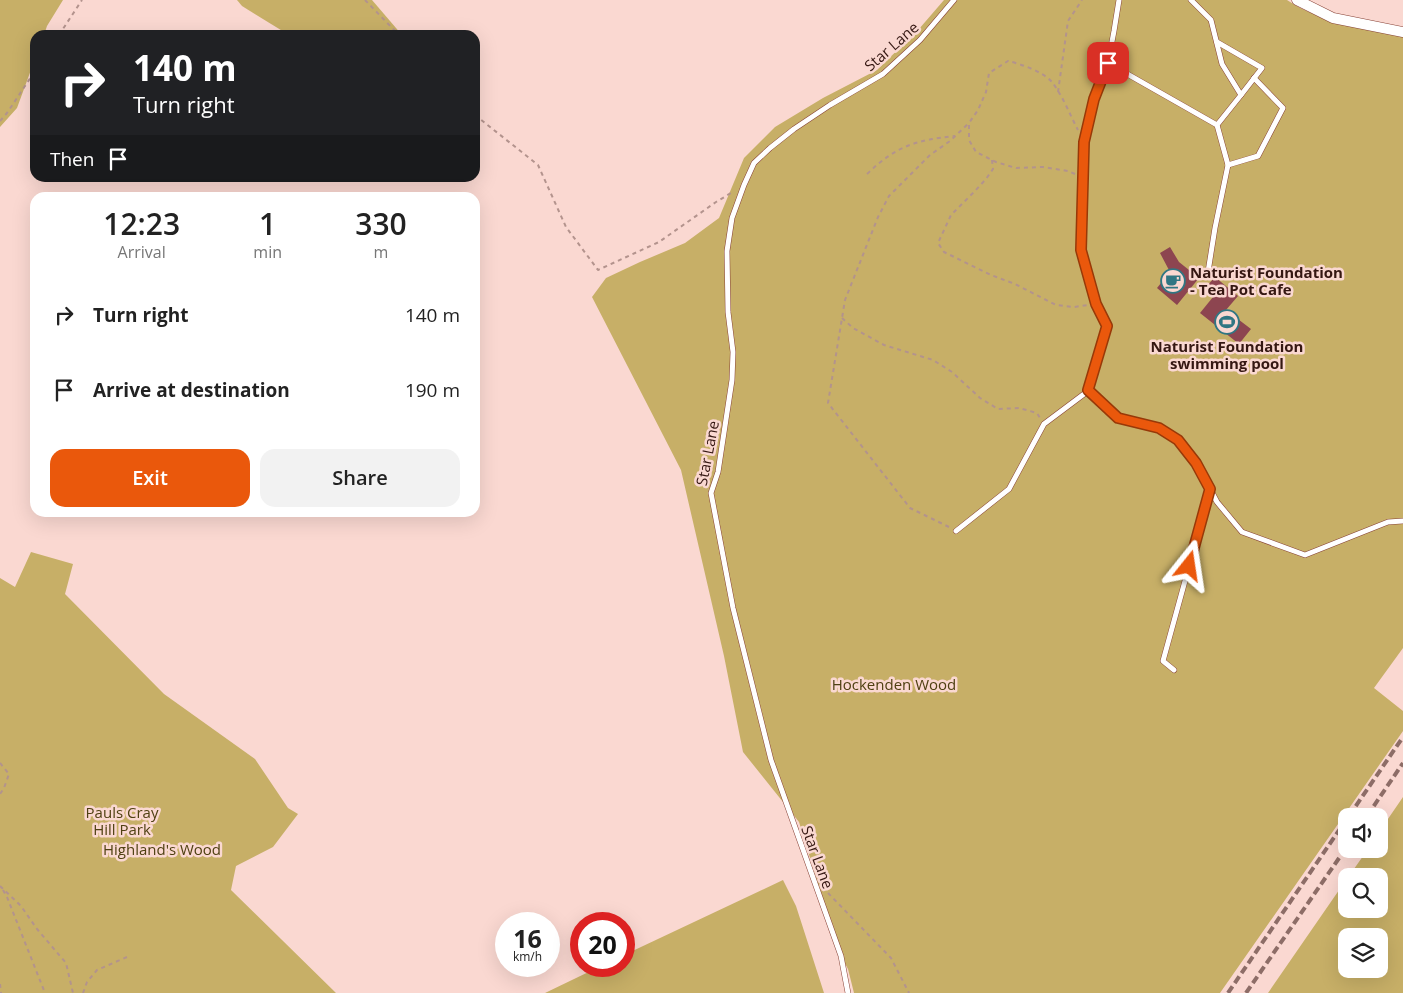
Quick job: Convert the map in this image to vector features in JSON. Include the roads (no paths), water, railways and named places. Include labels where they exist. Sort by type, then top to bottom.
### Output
[{"type":"street","points":[[1297,0],[1333,18],[1403,32]]},
{"type":"lane","name":"Star Lane","points":[[848,993],[840,956],[771,760],[733,608],[711,493],[718,472],[733,362],[728,312],[727,251],[732,218],[754,163],[794,129],[883,74],[920,40],[954,0]]},
{"type":"lane","points":[[956,531],[1009,489],[1044,424],[1088,390],[1107,326],[1096,304],[1081,250],[1084,142],[1094,99],[1108,63],[1119,0]]},
{"type":"lane","points":[[1191,0],[1211,20],[1222,64],[1241,95]]},
{"type":"lane","points":[[1217,42],[1262,68],[1217,125]]},
{"type":"lane","points":[[1108,63],[1217,125],[1228,166],[1208,272]]},
{"type":"lane","points":[[1228,166],[1258,156],[1283,108],[1254,78]]},
{"type":"lane","points":[[1088,390],[1118,418],[1159,428],[1178,440],[1196,463],[1217,502],[1242,532],[1305,555],[1388,522],[1403,521]]},
{"type":"lane","points":[[1174,670],[1163,661],[1210,489]]},
{"type":"railway","points":[[1354,808],[1403,737]]},
{"type":"railway","points":[[1372,808],[1403,763]]},
{"type":"railway","points":[[1228,993],[1338,832]]},
{"type":"railway","points":[[1246,993],[1339,858]]},
{"type":"place","name":"Naturist Foundation - Tea Pot Cafe","points":[[1173,281]]},
{"type":"place","name":"Naturist Foundation swimming pool","points":[[1227,322]]},
{"type":"park label","name":"Hockenden Wood","points":[[894,684]]},
{"type":"park label","name":"Pauls Cray Hill Park","points":[[122,820]]},
{"type":"park label","name":"Highland's Wood","points":[[162,849]]}]
